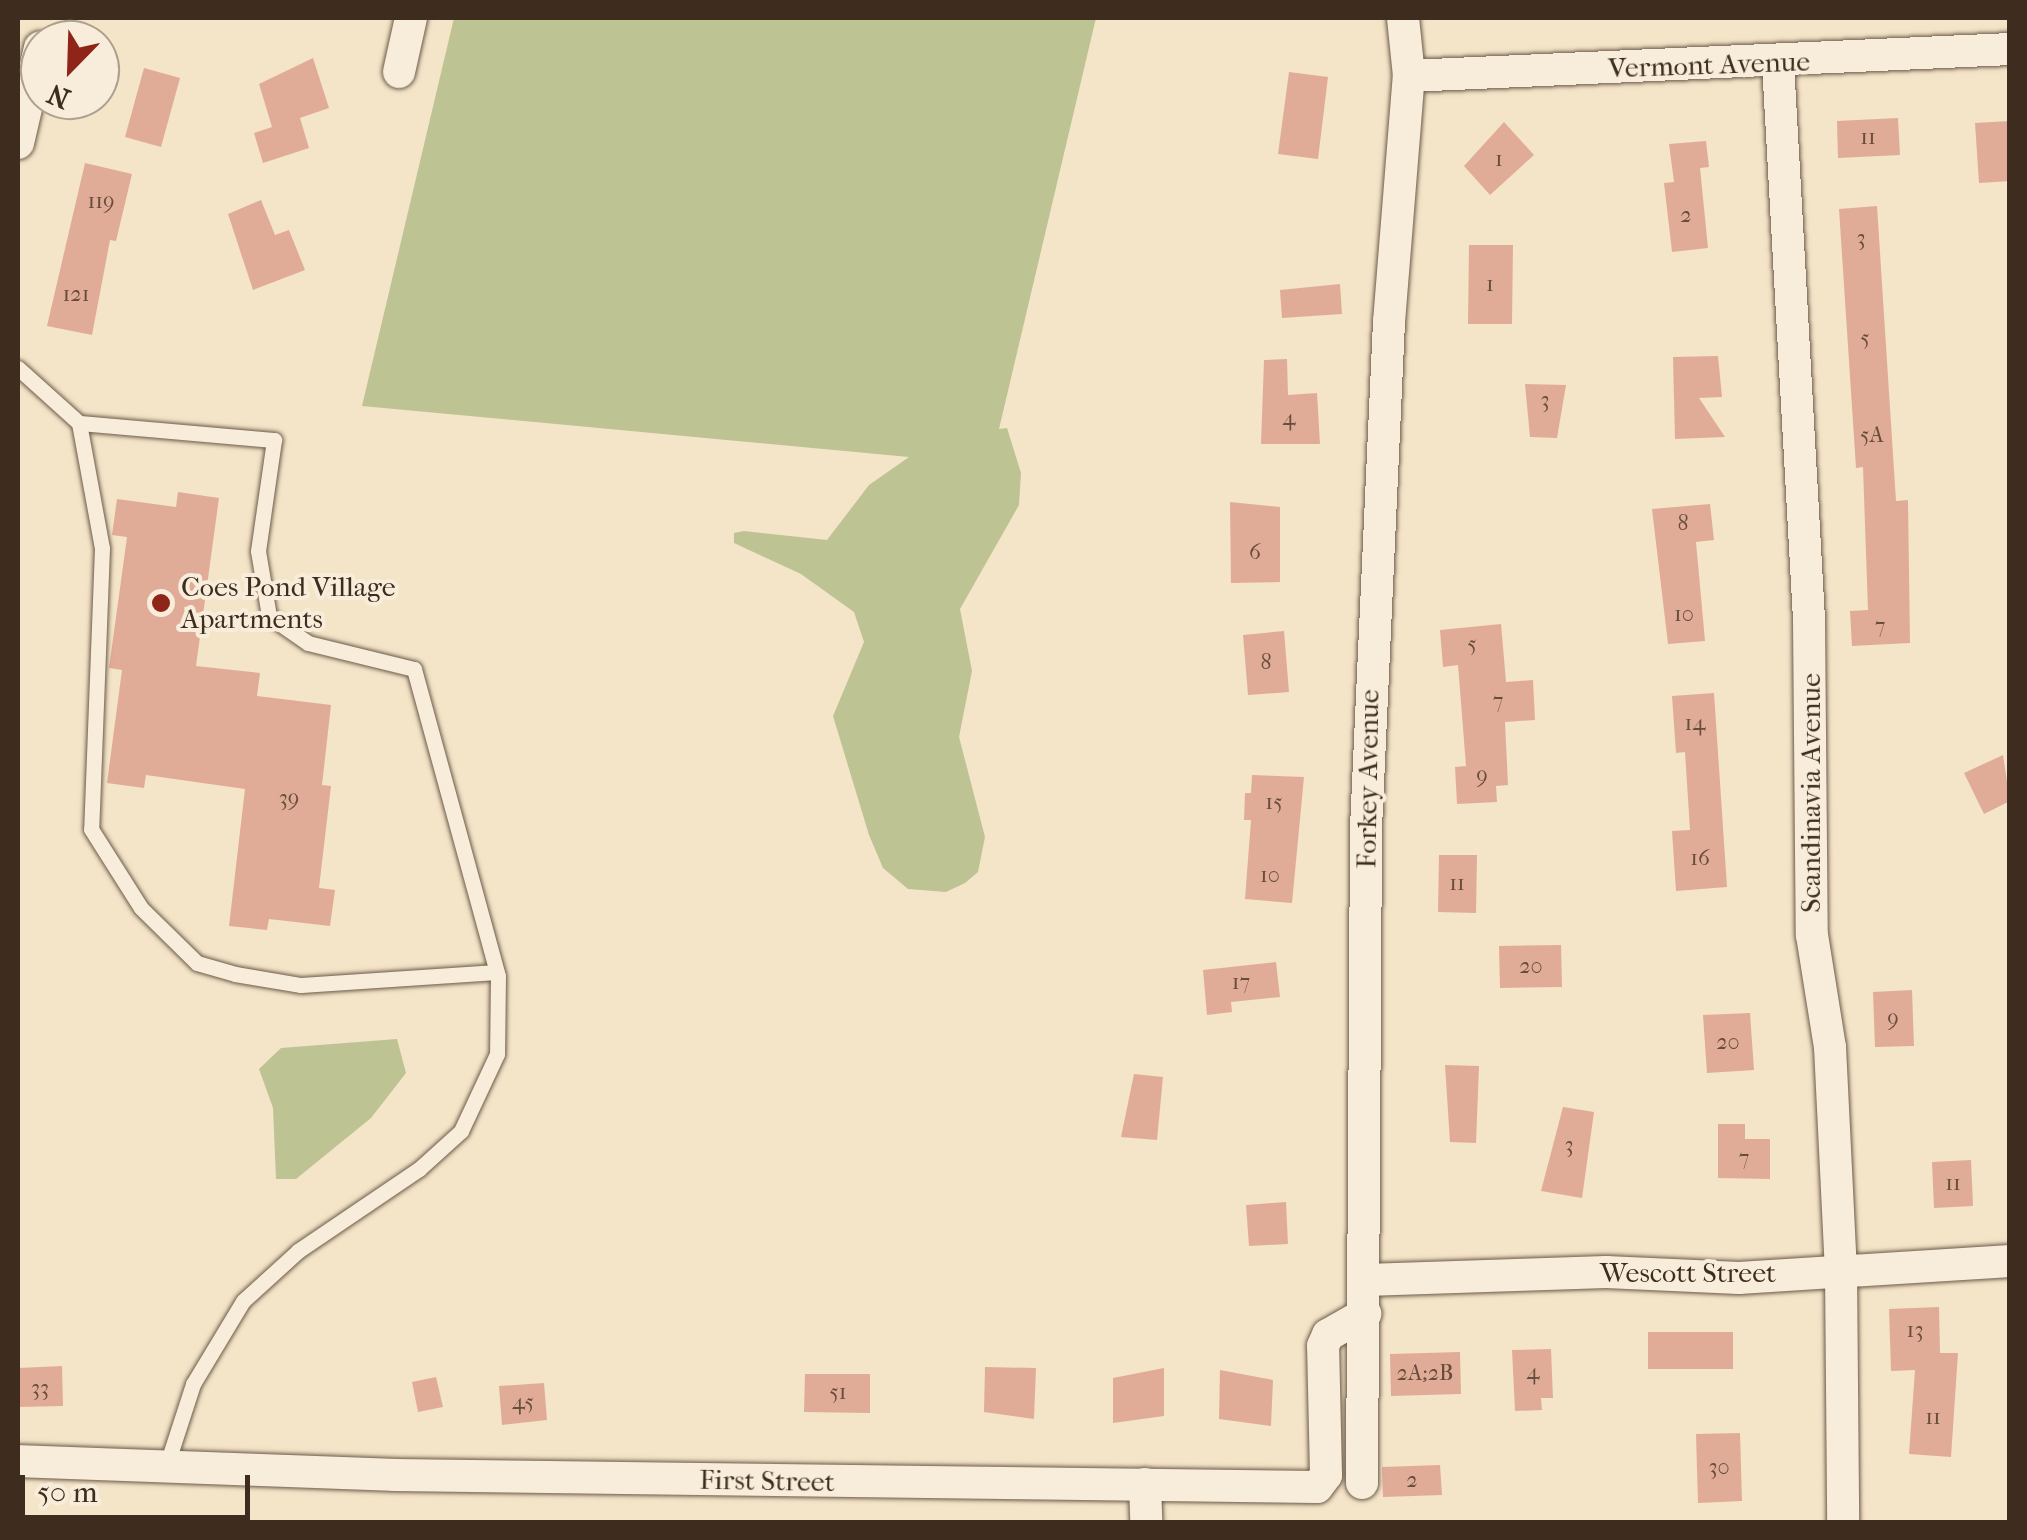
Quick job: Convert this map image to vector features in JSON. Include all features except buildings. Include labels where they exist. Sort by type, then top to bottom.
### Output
[{"type":"street","points":[[399,72],[411,18]]},
{"type":"street","name":"Forkey Avenue","points":[[1362,1483],[1371,646],[1409,76],[1403,18]]},
{"type":"street","name":"Vermont Avenue","points":[[1409,76],[1778,64],[2010,49]]},
{"type":"street","name":"Scandinavia Avenue","points":[[1778,64],[1809,618],[1812,935],[1830,1047],[1841,1270],[1843,1522]]},
{"type":"street","name":"Wescott Street","points":[[1366,1280],[1606,1272],[1739,1278],[2010,1261]]},
{"type":"street","name":"First Street","points":[[18,1462],[1317,1487],[1326,1475],[1324,1346],[1328,1335],[1365,1314]]},
{"type":"street","points":[[1145,1484],[1146,1522]]},
{"type":"lane","points":[[18,368],[79,423],[274,440],[258,552],[269,616],[308,643],[414,669],[497,972],[498,1054],[461,1131],[419,1169],[298,1250],[244,1301],[193,1384],[166,1466]]},
{"type":"lane","points":[[79,423],[102,548],[91,829],[142,908],[197,962],[235,974],[301,985],[497,972]]},
{"type":"green space","points":[[454,18],[1096,18],[999,429],[1007,428],[1021,473],[1019,505],[960,609],[972,671],[959,737],[985,837],[978,872],[965,883],[946,892],[908,889],[883,868],[869,835],[833,716],[864,642],[854,612],[801,574],[734,543],[734,533],[744,531],[827,540],[869,485],[909,457],[362,406]]},
{"type":"green space","points":[[397,1039],[406,1073],[371,1118],[296,1179],[276,1179],[273,1108],[259,1069],[281,1048]]},
{"type":"place","name":"Coes Pond Village Apartments","points":[[161,603]]}]
